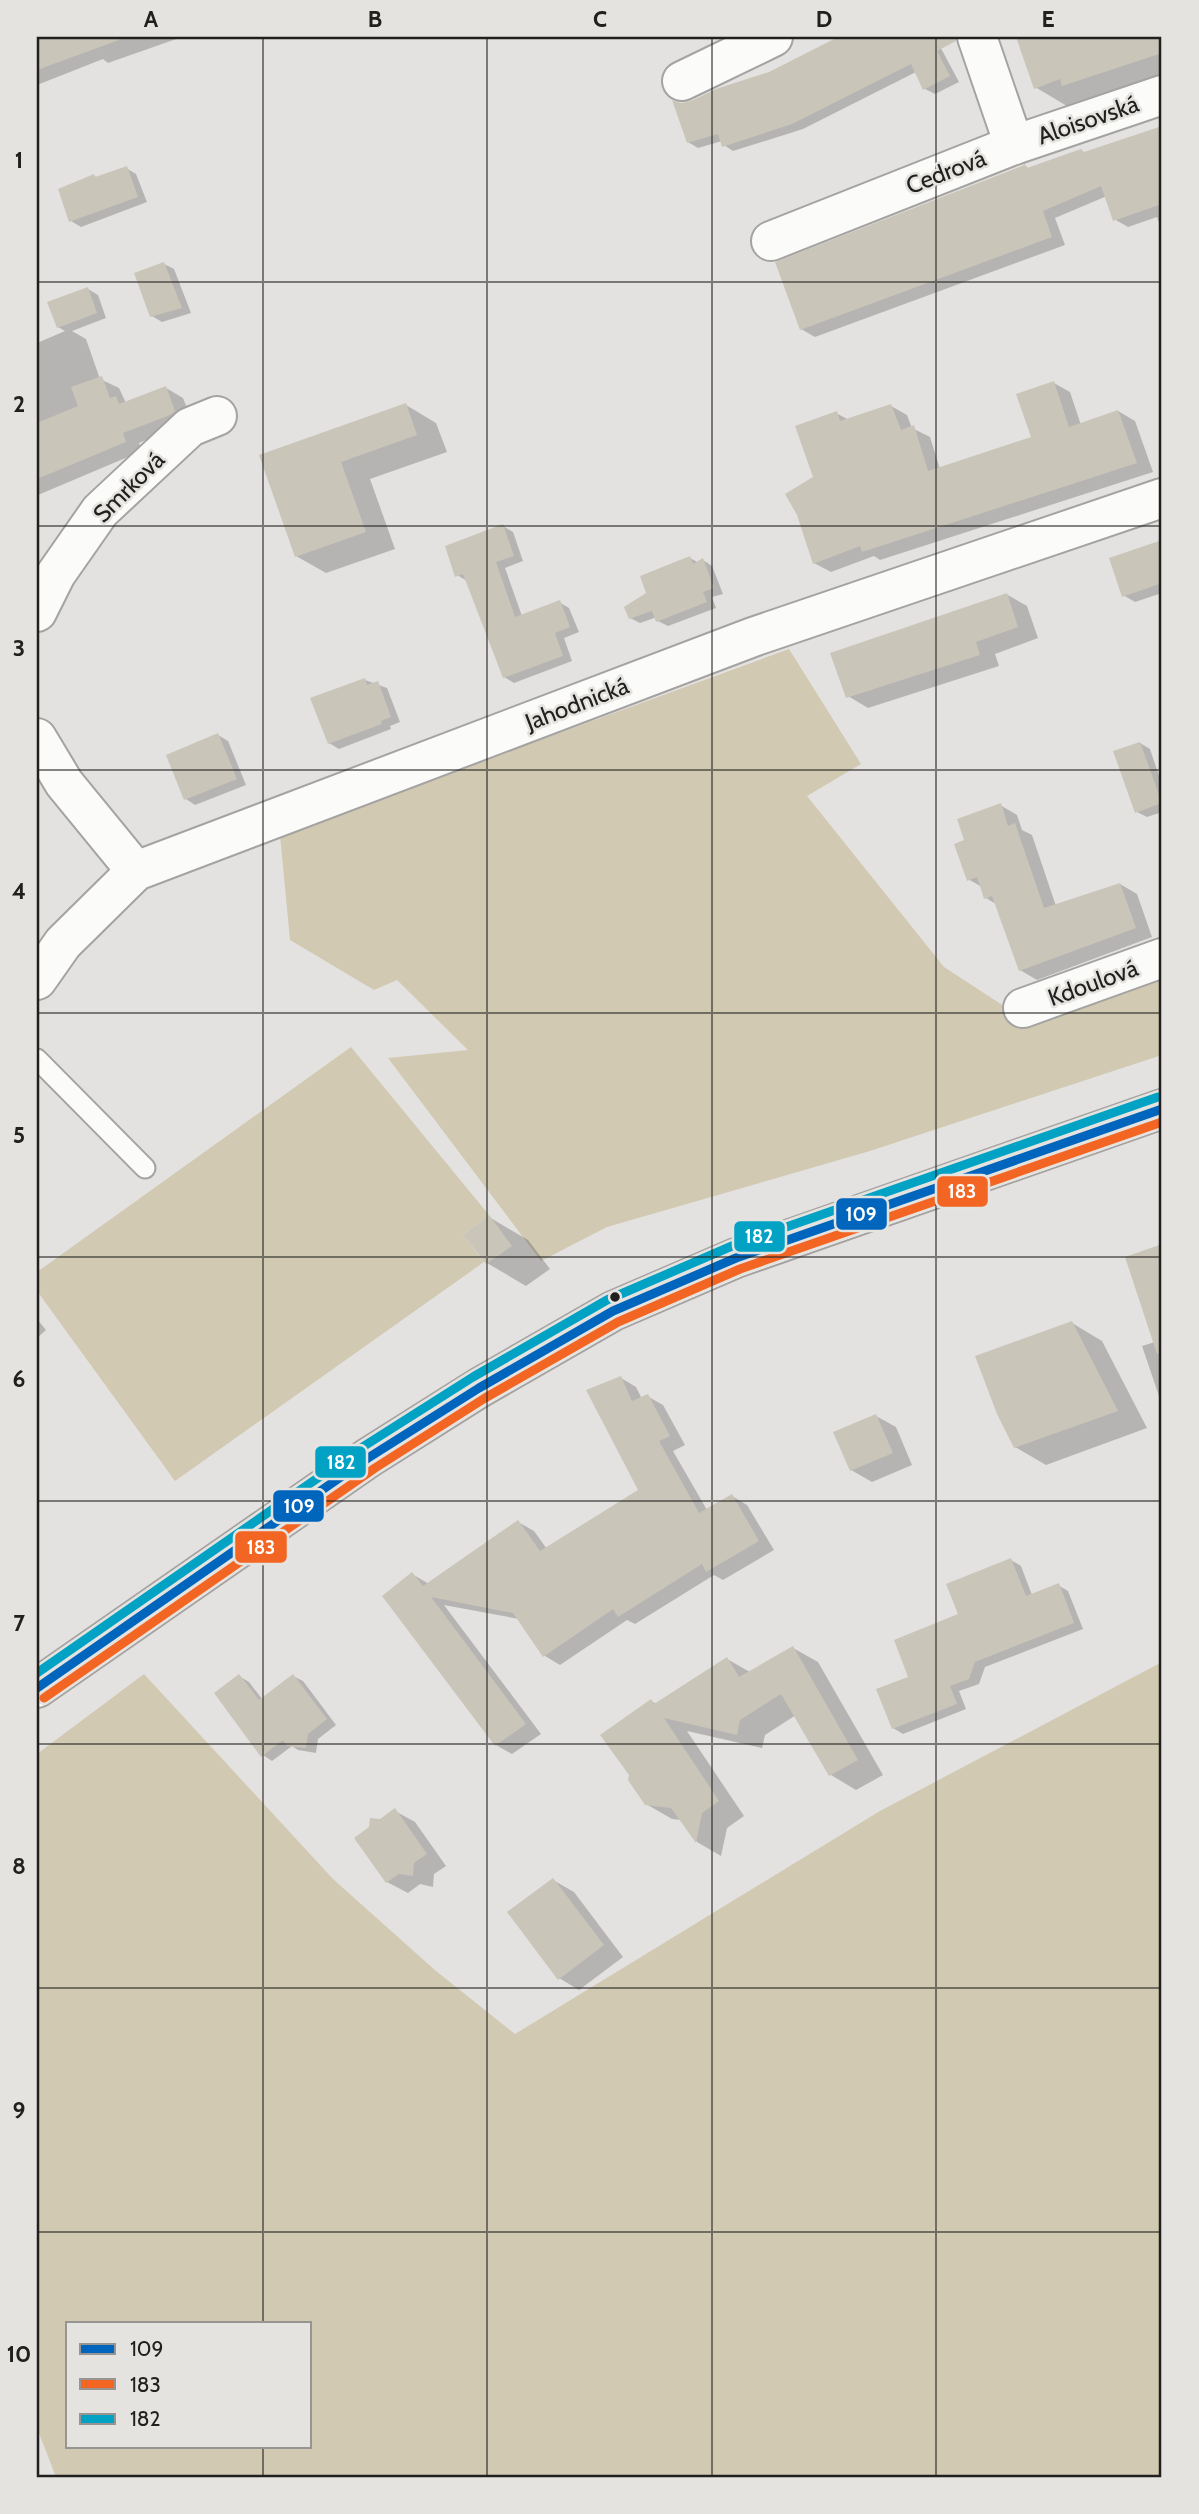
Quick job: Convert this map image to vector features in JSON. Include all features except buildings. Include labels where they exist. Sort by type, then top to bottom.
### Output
[{"type":"street","points":[[682,81],[773,37]]},
{"type":"street","name":"Cedrová","points":[[771,241],[1014,145],[977,37]]},
{"type":"street","name":"Aloisovská","points":[[1014,145],[1162,95]]},
{"type":"street","name":"Smrková","points":[[37,612],[56,574],[100,511],[190,427],[217,416]]},
{"type":"street","name":"Jahodnická","points":[[37,980],[63,943],[136,872],[754,637],[1162,498]]},
{"type":"street","points":[[37,738],[64,783],[136,872]]},
{"type":"street","name":"Kdoulová","points":[[1023,1008],[1162,958]]},
{"type":"street","points":[[37,1688],[368,1458],[479,1388],[613,1311],[736,1258],[1162,1109]]},
{"type":"lane","points":[[37,1059],[145,1168]]},
{"type":"shaded area","points":[[789,649],[861,764],[807,796],[944,967],[1030,1023],[1162,975],[1162,1055],[870,1151],[607,1227],[541,1261],[388,1058],[468,1050],[397,980],[374,990],[290,940],[280,835]]},
{"type":"shaded area","points":[[351,1047],[489,1215],[463,1235],[484,1262],[175,1481],[37,1291],[37,1272]]},
{"type":"shaded area","points":[[1162,1662],[1162,2477],[56,2477],[37,2428],[37,1754],[144,1674],[333,1879],[436,1971],[515,2034],[880,1811]]},
{"type":"transit line","name":"182","points":[[37,1673],[361,1448],[473,1377],[607,1300],[732,1246],[1158,1097]]},
{"type":"transit line","name":"109","points":[[37,1688],[368,1458],[479,1388],[613,1311],[736,1258],[1162,1109]]},
{"type":"transit line","name":"183","points":[[44,1698],[375,1468],[485,1398],[618,1322],[740,1269],[1162,1122]]}]
